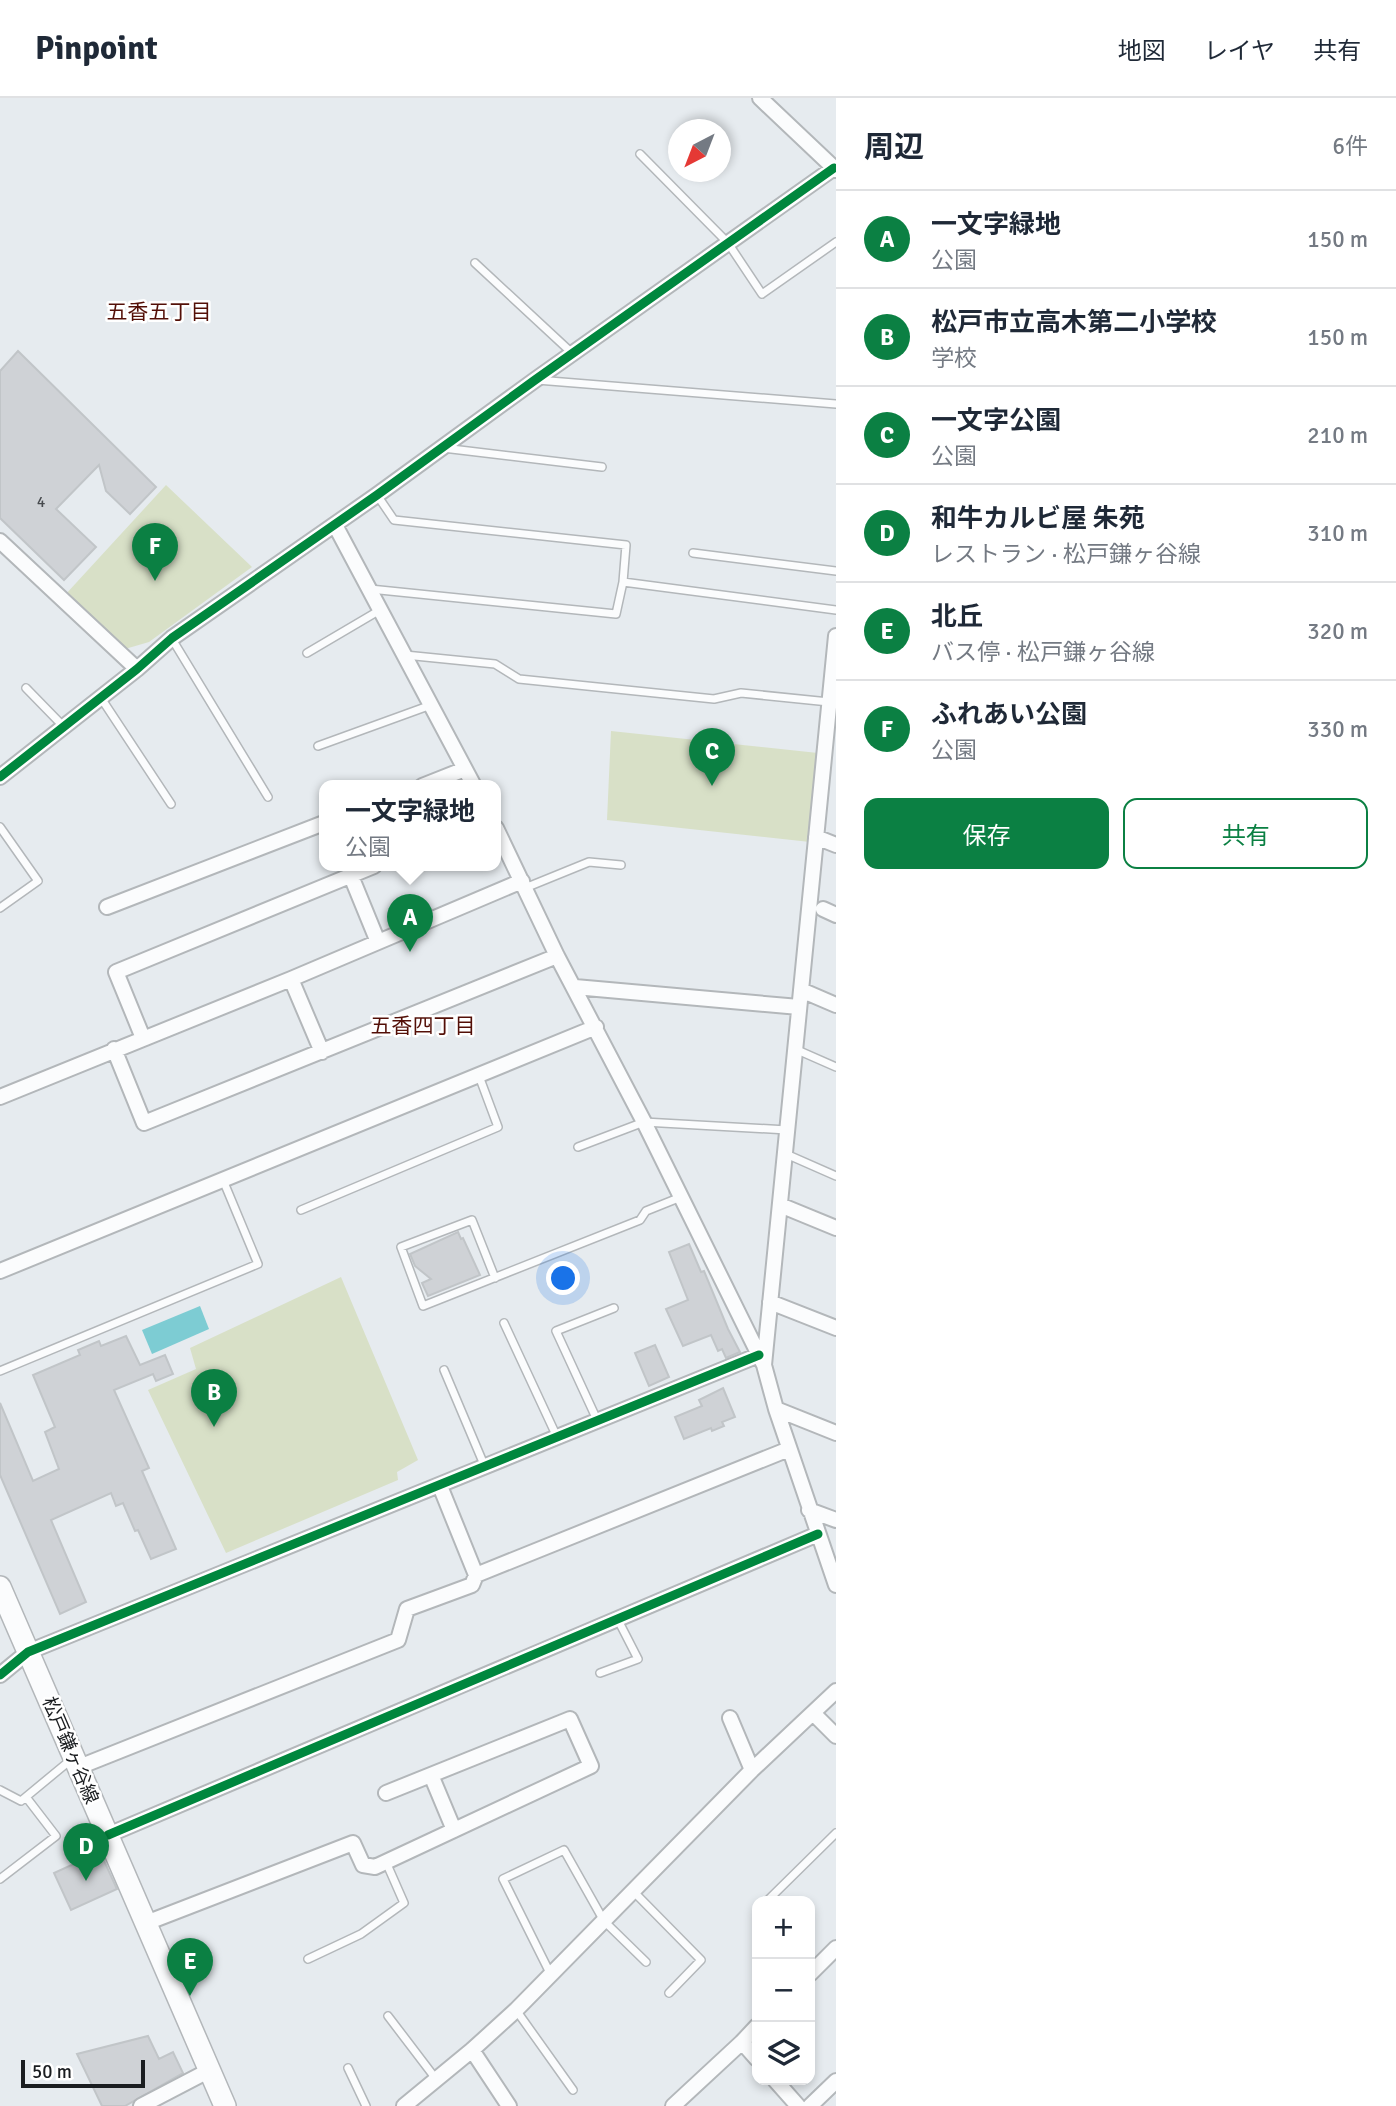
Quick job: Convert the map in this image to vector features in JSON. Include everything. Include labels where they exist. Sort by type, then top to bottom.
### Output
[{"type":"main road","name":"松戸鎌ヶ谷線","points":[[0,1587],[225,2106]]},
{"type":"street","points":[[0,777],[137,670],[172,638],[835,169],[760,98]]},
{"type":"street","points":[[335,525],[471,780]]},
{"type":"street","points":[[0,541],[137,670]]},
{"type":"street","points":[[761,1360],[770,1302],[816,837],[830,755],[829,702],[836,636]]},
{"type":"street","points":[[437,780],[465,769]]},
{"type":"street","points":[[107,907],[319,825]]},
{"type":"street","points":[[816,837],[836,845]]},
{"type":"street","points":[[501,838],[761,1360],[836,1585]]},
{"type":"street","points":[[143,1038],[117,972],[362,871]]},
{"type":"street","points":[[351,876],[378,942]]},
{"type":"street","points":[[0,1097],[524,884]]},
{"type":"street","points":[[114,1049],[144,1123],[558,956]]},
{"type":"street","points":[[291,979],[322,1052]]},
{"type":"street","points":[[575,987],[799,1007]]},
{"type":"street","points":[[801,990],[836,1005]]},
{"type":"street","points":[[0,1271],[596,1027]]},
{"type":"street","points":[[780,1205],[836,1228]]},
{"type":"street","points":[[770,1302],[836,1328]]},
{"type":"street","points":[[0,1675],[28,1651],[558,1437],[761,1360]]},
{"type":"street","points":[[776,1409],[836,1433]]},
{"type":"street","points":[[76,1762],[398,1640],[407,1609],[472,1585],[477,1574],[789,1449]]},
{"type":"street","points":[[440,1486],[477,1574]]},
{"type":"street","points":[[809,1510],[836,1520]]},
{"type":"street","points":[[108,1835],[818,1534]]},
{"type":"street","points":[[404,2106],[516,2010],[752,1770],[836,1691]]},
{"type":"street","points":[[813,1713],[836,1737]]},
{"type":"street","points":[[730,1718],[752,1770]]},
{"type":"street","points":[[146,1923],[353,1843],[363,1865],[375,1867],[591,1766],[570,1719],[386,1793]]},
{"type":"street","points":[[430,1775],[454,1830]]},
{"type":"street","points":[[815,1969],[836,1948]]},
{"type":"street","points":[[673,2106],[752,2031]]},
{"type":"street","points":[[742,2042],[752,2053]]},
{"type":"street","points":[[472,2050],[509,2106]]},
{"type":"street","points":[[141,2106],[210,2070]]},
{"type":"street","points":[[810,2106],[836,2081]]},
{"type":"street","points":[[779,2085],[792,2104]]},
{"type":"lane","points":[[640,154],[728,243],[762,294],[836,242]]},
{"type":"lane","points":[[475,263],[572,354]]},
{"type":"lane","points":[[535,380],[836,404]]},
{"type":"lane","points":[[442,448],[601,467]]},
{"type":"lane","points":[[369,589],[616,614],[623,582],[626,545],[394,520],[377,495]]},
{"type":"lane","points":[[693,554],[836,571]]},
{"type":"lane","points":[[623,582],[836,610]]},
{"type":"lane","points":[[307,653],[380,610]]},
{"type":"lane","points":[[172,638],[268,797]]},
{"type":"lane","points":[[405,655],[495,664],[519,679],[714,699],[741,693],[829,702]]},
{"type":"lane","points":[[26,688],[64,727]]},
{"type":"lane","points":[[101,698],[170,804]]},
{"type":"lane","points":[[318,746],[432,705]]},
{"type":"lane","points":[[0,827],[38,881],[0,908]]},
{"type":"lane","points":[[524,884],[589,862],[621,865]]},
{"type":"lane","points":[[795,1049],[836,1067]]},
{"type":"lane","points":[[301,1210],[498,1127],[478,1075]]},
{"type":"lane","points":[[578,1147],[644,1122],[787,1130]]},
{"type":"lane","points":[[785,1154],[836,1176]]},
{"type":"lane","points":[[0,1371],[258,1264],[223,1180]]},
{"type":"lane","points":[[495,1278],[472,1220],[401,1247],[423,1306],[495,1278],[640,1220],[646,1211],[681,1198]]},
{"type":"lane","points":[[598,1422],[556,1331],[614,1308]]},
{"type":"lane","points":[[504,1324],[558,1437]]},
{"type":"lane","points":[[444,1370],[485,1467]]},
{"type":"lane","points":[[600,1673],[638,1659],[618,1620]]},
{"type":"lane","points":[[0,1790],[21,1801],[76,1762]]},
{"type":"lane","points":[[0,1879],[56,1836],[26,1797]]},
{"type":"lane","points":[[772,1896],[836,1833]]},
{"type":"lane","points":[[550,1973],[503,1879],[564,1850],[604,1921],[646,1962]]},
{"type":"lane","points":[[308,1959],[361,1934],[404,1903],[386,1862]]},
{"type":"lane","points":[[634,1891],[701,1960],[669,1993]]},
{"type":"lane","points":[[516,2010],[573,2090]]},
{"type":"lane","points":[[388,2016],[436,2080]]},
{"type":"lane","points":[[348,2068],[366,2106]]},
{"type":"green space","points":[[166,485],[252,567],[149,642],[125,649],[65,595]]},
{"type":"green space","points":[[611,731],[818,753],[810,842],[607,820]]},
{"type":"green space","points":[[341,1277],[418,1460],[397,1472],[398,1480],[226,1553],[148,1390],[196,1369],[190,1348]]},
{"type":"water","points":[[200,1306],[209,1329],[152,1354],[142,1330]]},
{"type":"building","points":[[18,351],[156,487],[130,514],[106,491],[99,465],[56,509],[96,547],[64,580],[0,518],[0,371]]},
{"type":"building","points":[[458,1232],[480,1275],[428,1296],[422,1283],[431,1279],[415,1266],[410,1254]]},
{"type":"building","points":[[689,1244],[740,1352],[726,1358],[722,1349],[718,1351],[711,1335],[683,1346],[666,1309],[688,1300],[669,1252]]},
{"type":"building","points":[[126,1336],[140,1365],[165,1355],[173,1374],[156,1381],[153,1374],[114,1390],[149,1468],[142,1471],[176,1549],[151,1559],[123,1503],[116,1506],[111,1493],[51,1520],[86,1602],[60,1614],[0,1475],[0,1403],[33,1481],[59,1469],[45,1432],[55,1427],[33,1375],[80,1355],[78,1350],[99,1341],[101,1346]]},
{"type":"building","points":[[655,1345],[669,1377],[649,1386],[635,1353]]},
{"type":"building","points":[[723,1388],[735,1417],[722,1422],[724,1426],[712,1431],[711,1428],[684,1439],[675,1417],[702,1406],[699,1400]]},
{"type":"building","points":[[100,1852],[117,1889],[71,1910],[54,1873]]},
{"type":"building","points":[[148,2036],[159,2059],[173,2052],[183,2073],[125,2106],[102,2106],[77,2054]]},
{"type":"cycle path","points":[[0,777],[137,669],[172,638],[834,168]]},
{"type":"cycle path","points":[[0,1675],[28,1652],[759,1355]]},
{"type":"cycle path","points":[[108,1835],[818,1534]]},
{"type":"place","name":"ふれあい公園","points":[[155,581]]},
{"type":"place","name":"一文字公園","points":[[712,786]]},
{"type":"place","name":"一文字緑地","points":[[410,952]]},
{"type":"place","name":"松戸市立高木第二小学校","points":[[214,1427]]},
{"type":"place","name":"和牛カルビ屋 朱苑","points":[[86,1881]]},
{"type":"place","name":"北丘","points":[[190,1996]]},
{"type":"district","name":"五香五丁目","points":[[159,312]]},
{"type":"district","name":"五香四丁目","points":[[423,1026]]}]
